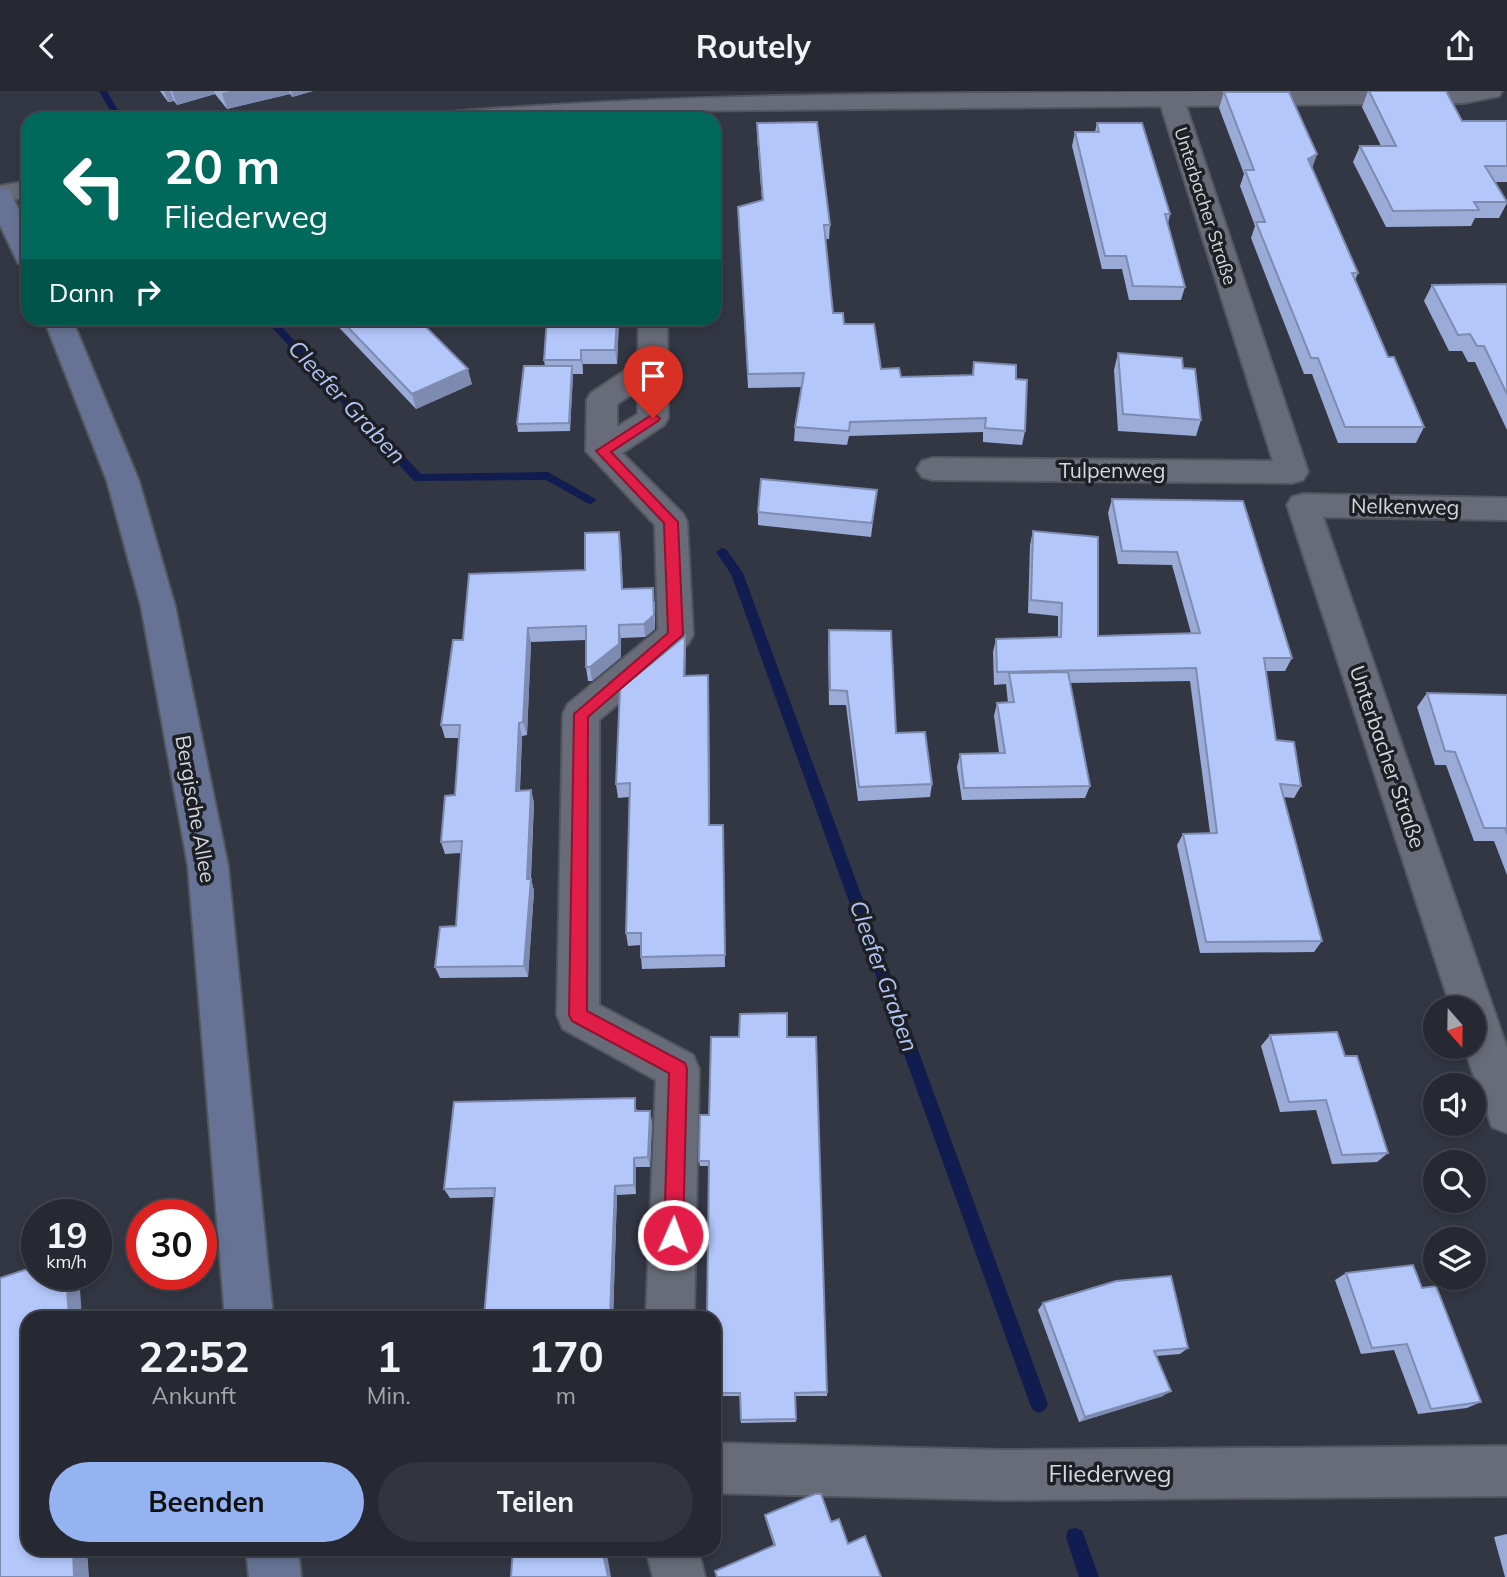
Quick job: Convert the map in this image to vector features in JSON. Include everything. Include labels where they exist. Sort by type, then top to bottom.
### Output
[{"type":"main road","points":[[0,195],[21,242]]},
{"type":"main road","name":"Bergische Allee","points":[[63,326],[122,481],[158,606],[208,866],[248,1311]]},
{"type":"main road","points":[[273,1556],[275,1577]]},
{"type":"street","points":[[522,112],[658,105],[1464,96],[1490,91]]},
{"type":"street","name":"Unterbacher Straße","points":[[1171,99],[1297,489],[1468,996]]},
{"type":"street","points":[[0,195],[21,190]]},
{"type":"street","points":[[653,326],[653,366],[601,400],[602,451],[671,522],[676,635],[581,714],[578,1015],[678,1069],[670,1311]]},
{"type":"street","name":"Tulpenweg","points":[[933,469],[1297,489]]},
{"type":"street","name":"Nelkenweg","points":[[1297,489],[1507,509]]},
{"type":"street","name":"Unterbacher Straße","points":[[1486,1049],[1507,1112]]},
{"type":"street","name":"Fliederweg","points":[[721,1468],[1003,1475],[1507,1471]]},
{"type":"street","points":[[674,1556],[679,1577]]},
{"type":"building","points":[[1369,91],[1446,91],[1462,121],[1507,121],[1507,166],[1485,166],[1507,202],[1474,202],[1479,210],[1393,211],[1360,146],[1396,146]]},
{"type":"building","points":[[1224,92],[1289,92],[1317,154],[1308,159],[1358,273],[1352,273],[1388,357],[1394,357],[1424,427],[1345,427],[1318,358],[1311,358],[1256,222],[1265,222],[1245,170],[1254,170]]},
{"type":"building","points":[[817,122],[830,225],[824,225],[833,313],[843,313],[844,324],[874,324],[881,369],[899,368],[901,377],[973,375],[974,362],[1016,365],[1016,379],[1027,380],[1025,431],[985,428],[986,418],[850,422],[849,431],[795,427],[804,373],[748,374],[738,207],[763,200],[757,123]]},
{"type":"building","points":[[1097,123],[1142,123],[1170,214],[1165,214],[1185,287],[1133,286],[1126,256],[1105,256],[1075,132],[1099,132]]},
{"type":"building","points":[[1507,284],[1507,394],[1484,346],[1477,346],[1470,334],[1458,335],[1432,285]]},
{"type":"building","points":[[347,326],[425,326],[468,369],[412,394]]},
{"type":"building","points":[[546,326],[617,326],[615,350],[581,350],[581,360],[544,360]]},
{"type":"building","points":[[1118,353],[1182,358],[1183,368],[1195,369],[1201,420],[1123,414]]},
{"type":"building","points":[[524,366],[572,366],[569,423],[517,424]]},
{"type":"building","points":[[761,479],[877,490],[872,523],[758,512]]},
{"type":"building","points":[[1112,499],[1243,501],[1292,658],[1264,658],[1276,740],[1294,742],[1301,786],[1280,784],[1322,941],[1206,942],[1183,834],[1217,833],[1196,668],[997,672],[996,639],[1061,637],[1062,603],[1031,600],[1033,531],[1098,537],[1098,636],[1200,633],[1177,552],[1122,551]]},
{"type":"building","points":[[619,532],[622,589],[653,588],[654,615],[644,624],[619,625],[619,644],[590,667],[586,667],[586,626],[528,628],[516,791],[531,790],[527,879],[531,879],[524,966],[435,967],[440,927],[456,926],[462,841],[441,842],[445,796],[455,795],[460,725],[441,725],[453,640],[463,640],[469,574],[585,570],[585,533]]},
{"type":"building","points":[[829,630],[891,631],[896,733],[925,732],[932,784],[859,787],[847,691],[830,690]]},
{"type":"building","points":[[685,636],[684,676],[708,675],[709,825],[723,825],[725,955],[641,957],[641,933],[626,933],[630,783],[616,784],[620,689]]},
{"type":"building","points":[[1068,672],[1090,786],[964,788],[960,754],[1005,753],[997,703],[1014,702],[1009,673]]},
{"type":"building","points":[[1427,693],[1507,695],[1507,834],[1505,828],[1484,828],[1455,752],[1445,751]]},
{"type":"building","points":[[787,1013],[787,1037],[816,1037],[827,1392],[795,1393],[796,1419],[741,1420],[740,1393],[721,1393],[721,1311],[707,1311],[709,1161],[699,1161],[700,1115],[709,1115],[711,1037],[739,1037],[740,1014]]},
{"type":"building","points":[[1337,1032],[1345,1056],[1357,1056],[1388,1153],[1342,1155],[1326,1100],[1289,1102],[1270,1035]]},
{"type":"building","points":[[635,1098],[635,1111],[650,1111],[648,1157],[634,1158],[634,1185],[615,1186],[610,1311],[485,1311],[495,1188],[444,1189],[454,1102]]},
{"type":"building","points":[[1413,1265],[1423,1290],[1438,1290],[1481,1402],[1431,1409],[1407,1344],[1372,1348],[1346,1273]]},
{"type":"building","points":[[21,1271],[21,1290],[67,1290],[69,1311],[21,1311],[21,1556],[73,1556],[74,1577],[0,1577],[0,1278]]},
{"type":"building","points":[[1171,1276],[1188,1348],[1154,1351],[1171,1391],[1085,1417],[1043,1303],[1116,1281]]},
{"type":"building","points":[[815,1494],[821,1494],[831,1522],[839,1519],[848,1544],[865,1536],[881,1577],[717,1577],[715,1571],[775,1545],[765,1515]]},
{"type":"building","points":[[512,1556],[604,1556],[608,1577],[511,1577]]},
{"type":"waterway","name":"Cleefer Graben","points":[[103,91],[115,112]]},
{"type":"waterway","name":"Cleefer Graben","points":[[276,326],[418,478],[548,476],[591,500]]},
{"type":"waterway","name":"Cleefer Graben","points":[[722,552],[737,573],[1039,1404]]},
{"type":"waterway","name":"Cleefer Graben","points":[[1075,1537],[1089,1577]]},
{"type":"route","points":[[653,418],[602,451],[671,522],[676,635],[581,714],[578,1015],[678,1069],[673,1235]]}]
